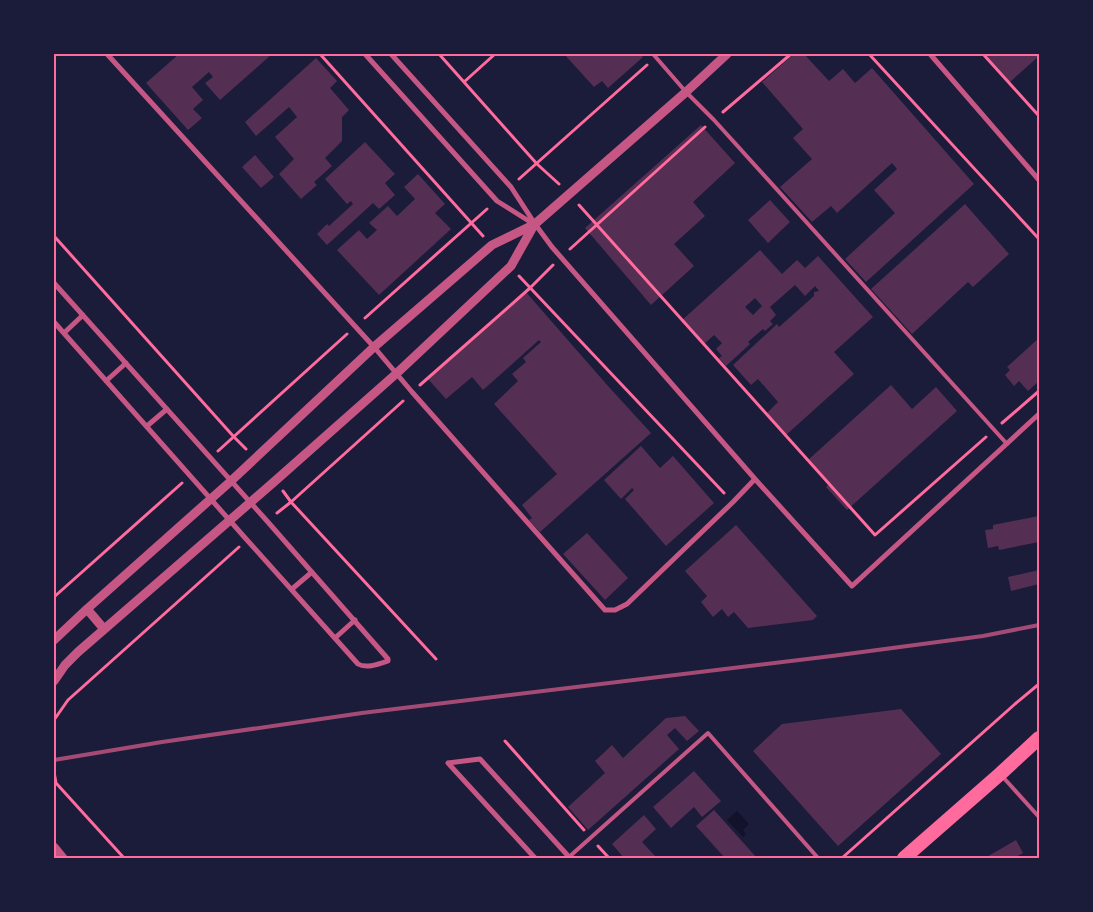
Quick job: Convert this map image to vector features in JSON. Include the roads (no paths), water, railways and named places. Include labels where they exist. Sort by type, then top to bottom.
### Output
[{"type":"highway","points":[[904,858],[1039,738]]},
{"type":"street","points":[[107,54],[374,347],[605,610],[615,610],[627,604],[734,502],[755,479]]},
{"type":"street","points":[[365,54],[497,201],[535,224]]},
{"type":"street","points":[[391,54],[511,187],[535,224],[562,257],[755,479],[852,586],[1039,414]]},
{"type":"street","points":[[54,640],[231,481],[374,347],[492,245],[535,224],[727,54]]},
{"type":"street","points":[[930,54],[1039,180]]},
{"type":"street","points":[[54,681],[65,665],[78,652],[397,373],[511,266],[535,224]]},
{"type":"street","points":[[54,283],[355,620],[388,661],[361,666],[246,540],[54,322]]},
{"type":"street","points":[[64,333],[83,315]]},
{"type":"street","points":[[106,381],[126,363]]},
{"type":"street","points":[[147,426],[167,409]]},
{"type":"street","points":[[292,589],[312,572]]},
{"type":"street","points":[[87,609],[104,629]]},
{"type":"street","points":[[336,638],[355,620]]},
{"type":"street","points":[[534,858],[448,763],[480,759],[568,858]]},
{"type":"lane","points":[[654,55],[1007,444]]},
{"type":"lane","points":[[568,858],[708,733],[818,858]]},
{"type":"lane","points":[[1000,774],[1039,817]]},
{"type":"railway","points":[[54,760],[162,742],[362,713],[832,656],[983,636],[1039,625]]}]
